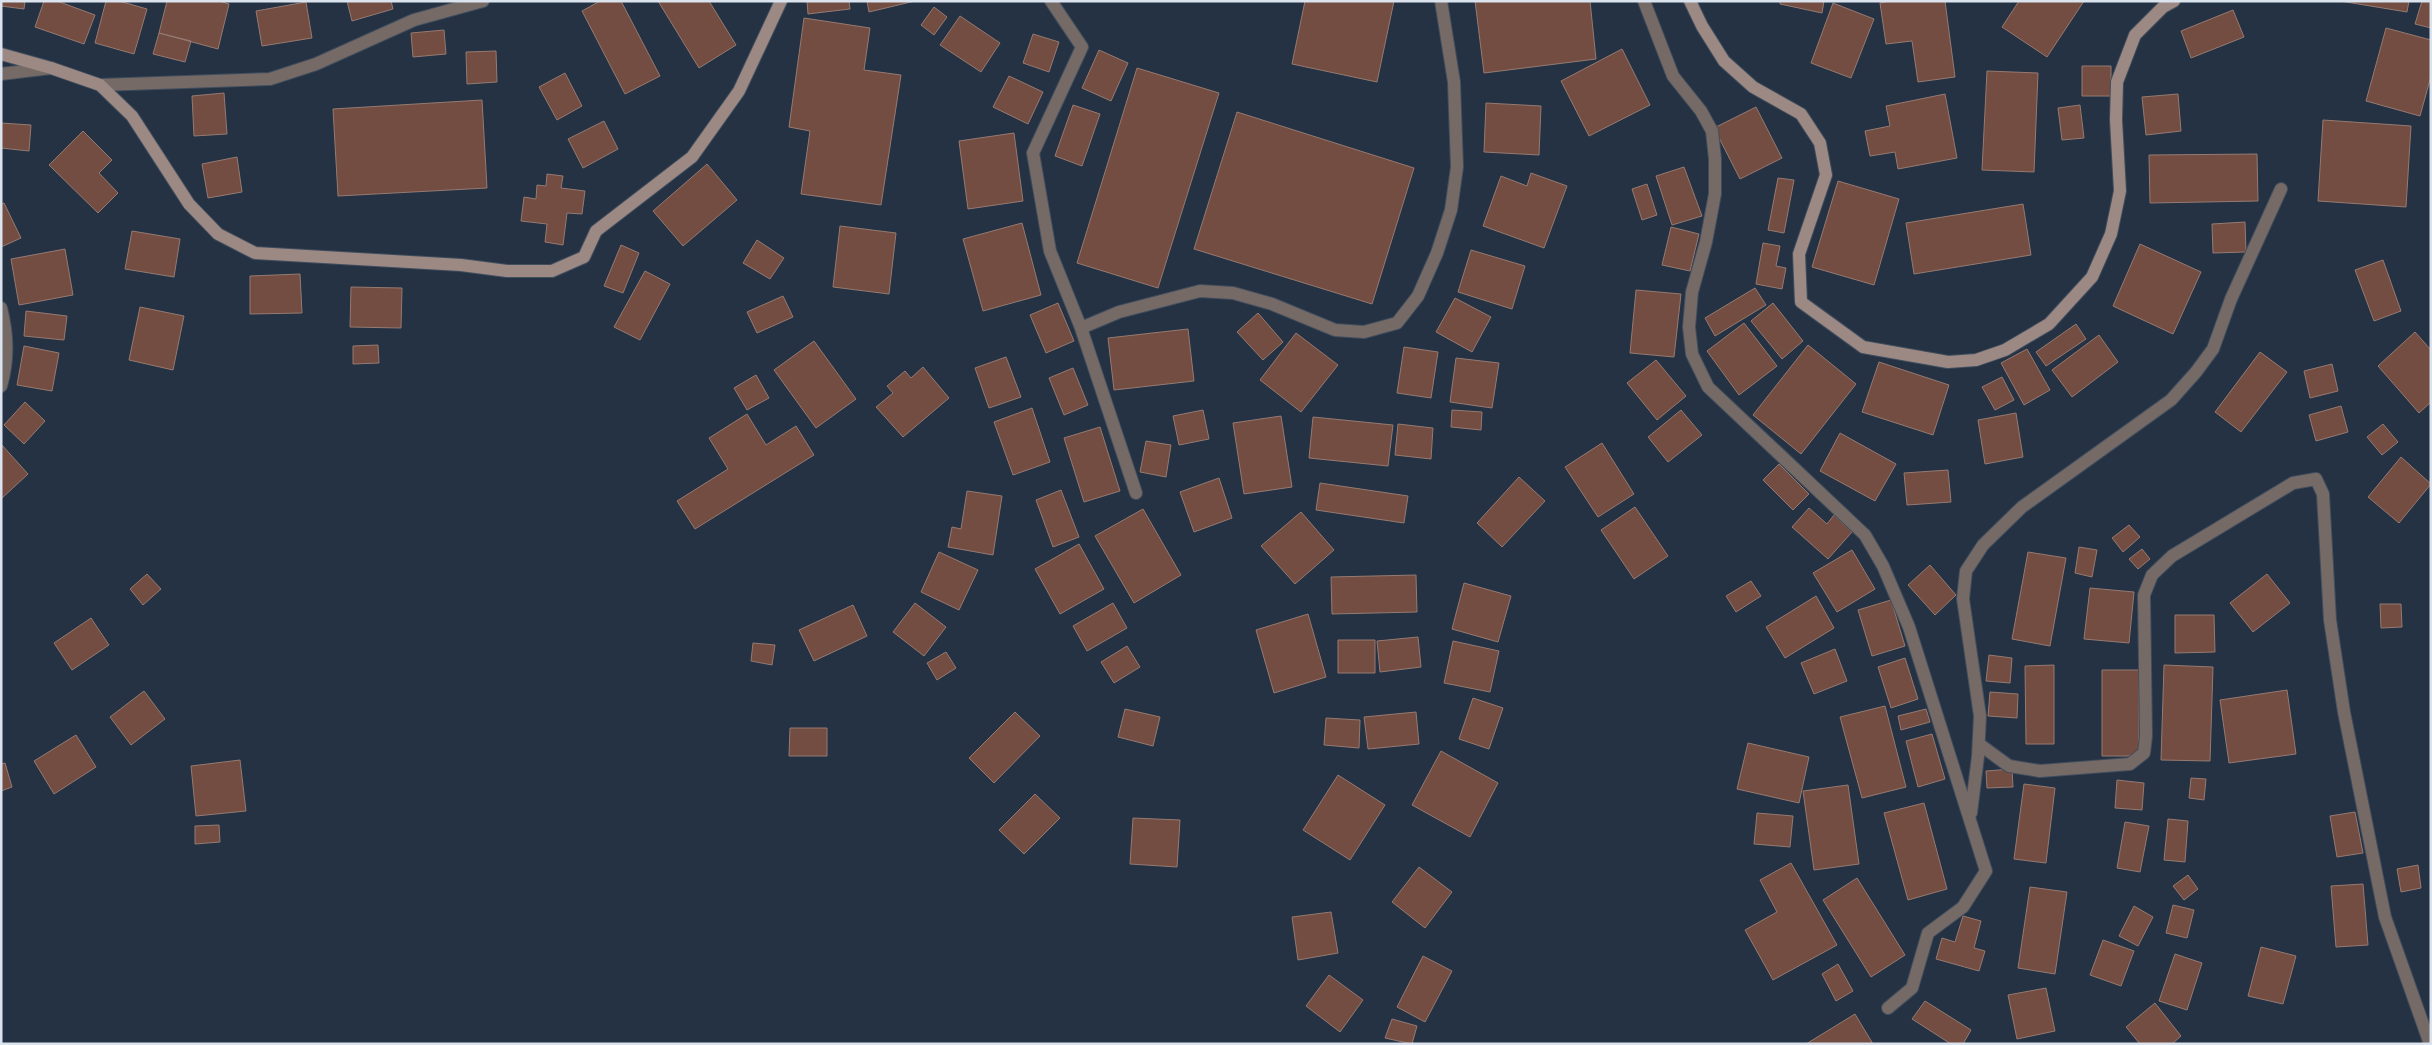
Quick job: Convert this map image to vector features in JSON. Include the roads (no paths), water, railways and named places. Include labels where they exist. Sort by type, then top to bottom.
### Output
[{"type":"street","points":[[1,54],[51,68],[100,85],[270,79],[316,64],[414,20],[483,1]]},
{"type":"street","points":[[100,85],[132,116],[189,204],[218,234],[255,253],[461,265],[507,271],[552,271],[584,256],[596,231],[692,156],[739,91],[781,1]]},
{"type":"street","points":[[1051,1],[1082,47],[1033,153],[1050,251],[1081,328],[1136,494]]},
{"type":"street","points":[[1081,328],[1119,312],[1200,291],[1233,293],[1264,302],[1334,330],[1364,332],[1397,322],[1418,296],[1437,253],[1451,210],[1457,167],[1454,82],[1441,1]]},
{"type":"street","points":[[1644,1],[1673,76],[1701,111],[1712,131],[1715,159],[1715,194],[1706,242],[1692,292],[1689,327],[1692,354],[1708,387],[1782,460],[1865,535],[1878,558],[1908,627],[1986,871],[1963,906],[1928,933],[1912,988],[1888,1008]]},
{"type":"street","points":[[1690,1],[1702,26],[1724,61],[1753,87],[1801,114],[1820,143],[1826,175],[1799,254],[1801,302],[1863,347],[1948,362],[1976,360],[2005,350],[2049,324],[2092,277],[2111,234],[2120,191],[2116,120],[2118,82],[2135,35],[2163,7],[2174,1]]},
{"type":"street","points":[[1,74],[51,68]]},
{"type":"street","points":[[1970,818],[1979,744],[1980,716],[1963,599],[1966,571],[1983,545],[2022,507],[2171,400],[2196,372],[2213,349],[2231,300],[2281,189]]},
{"type":"street","points":[[1,308],[7,329],[7,366],[1,386]]},
{"type":"street","points":[[1979,744],[2009,766],[2040,771],[2130,764],[2144,753],[2146,736],[2144,595],[2152,575],[2172,556],[2293,483],[2316,479],[2323,494],[2330,620],[2344,712],[2383,907],[2430,1044]]}]
